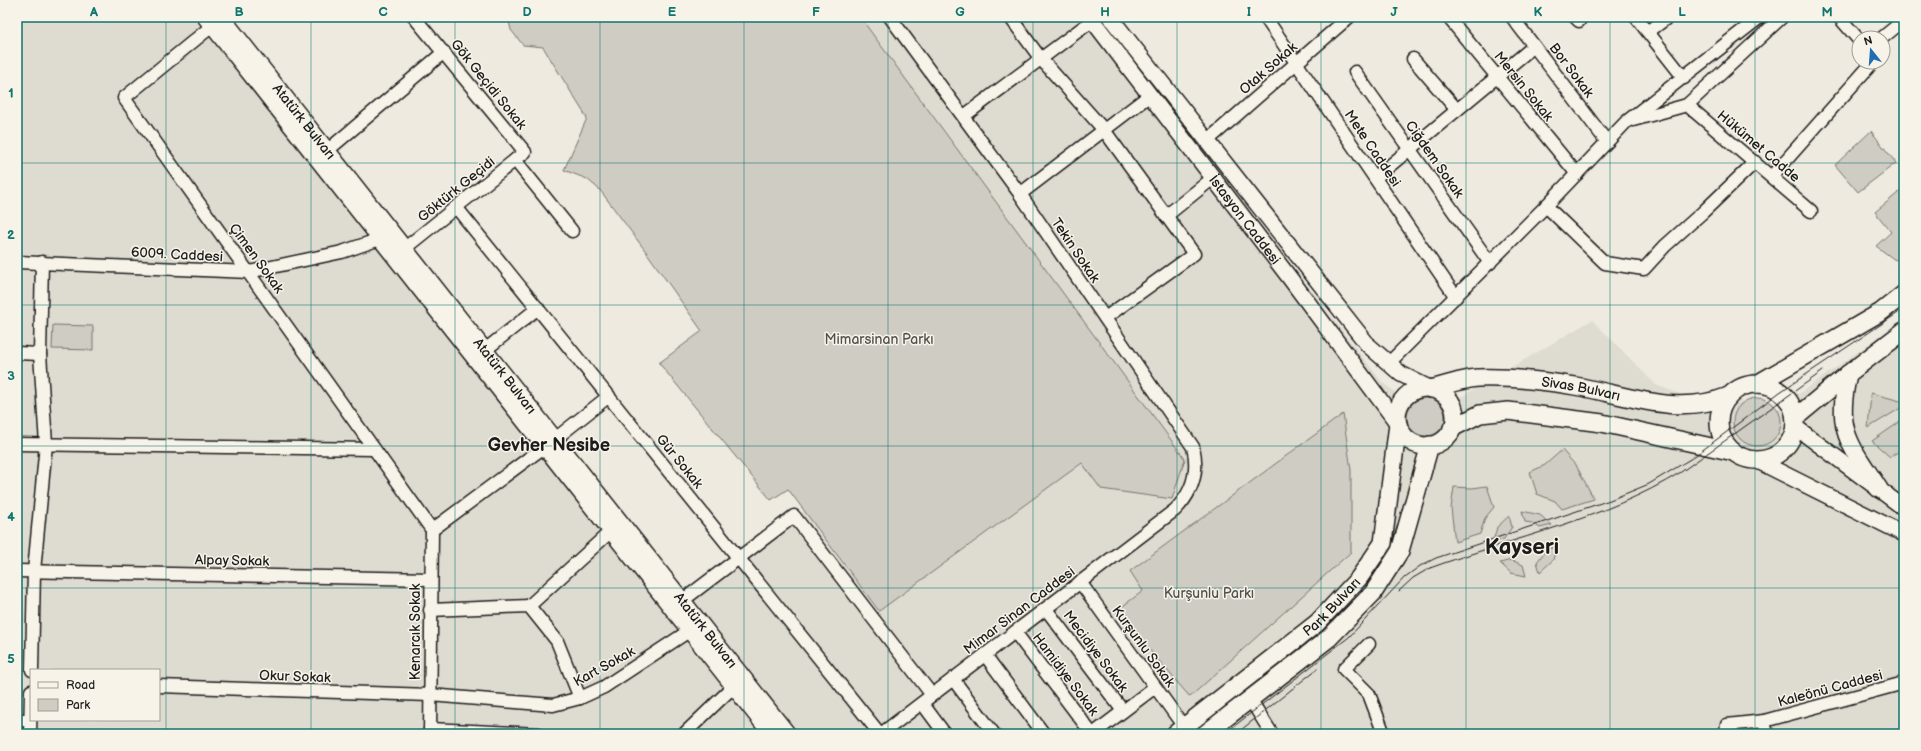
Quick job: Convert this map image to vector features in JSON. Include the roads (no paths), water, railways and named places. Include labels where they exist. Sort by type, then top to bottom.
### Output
[{"type":"highway","points":[[1734,452],[1724,440],[1719,425],[1721,410],[1729,396],[1742,387],[1757,384],[1881,312],[1904,294]]},
{"type":"highway","points":[[1795,422],[1848,374],[1904,332]]},
{"type":"highway","points":[[1848,374],[1842,406],[1844,427],[1849,443],[1879,489]]},
{"type":"highway","name":"Sivas Bulvarı","points":[[1431,389],[1477,378],[1540,381],[1574,386],[1652,403],[1674,406],[1708,403],[1729,396]]},
{"type":"highway","points":[[1452,428],[1480,414],[1508,411],[1602,423],[1734,452],[1741,456],[1756,460],[1772,457],[1785,448],[1793,434],[1795,422],[1790,403],[1785,397],[1773,387],[1757,384]]},
{"type":"highway","points":[[1425,388],[1431,389],[1443,394],[1451,404],[1455,416],[1452,428],[1446,438],[1430,445],[1418,445],[1403,435],[1398,424],[1398,411],[1403,400],[1412,392],[1425,388]]},
{"type":"highway","name":"Park Bulvarı","points":[[1180,731],[1317,623],[1359,578],[1383,543],[1398,424]]},
{"type":"highway","name":"Park Bulvarı","points":[[1204,734],[1329,638],[1373,594],[1400,551],[1430,445]]},
{"type":"main road","name":"İstasyon Caddesi","points":[[1110,17],[1368,345],[1401,374],[1431,389]]},
{"type":"main road","name":"İstasyon Caddesi","points":[[1091,18],[1398,424]]},
{"type":"main road","name":"Atatürk Bulvarı","points":[[213,20],[328,150],[485,350],[611,531],[771,734]]},
{"type":"main road","name":"Atatürk Bulvarı","points":[[213,20],[380,239],[682,601],[788,734]]},
{"type":"main road","points":[[1795,422],[1904,508]]},
{"type":"main road","points":[[1756,460],[1904,534]]},
{"type":"street","name":"Gök Geçidi Sokak","points":[[414,17],[525,152]]},
{"type":"street","name":"Tekin Sokak","points":[[890,17],[1020,194],[1193,447],[1196,463],[1194,479],[1187,496],[1175,510]]},
{"type":"street","points":[[1010,17],[1041,58],[1104,130],[1194,254],[1105,318]]},
{"type":"street","name":"Mete Caddesi","points":[[1265,17],[1456,297]]},
{"type":"street","name":"Otak Sokak","points":[[1207,141],[1349,17]]},
{"type":"street","name":"Mersin Sokak","points":[[1448,17],[1577,174]]},
{"type":"street","name":"Bor Sokak","points":[[1512,17],[1607,142]]},
{"type":"street","points":[[1636,17],[1684,78]]},
{"type":"street","points":[[1648,32],[1668,17]]},
{"type":"street","points":[[1388,364],[1490,263],[1626,122],[1760,17]]},
{"type":"street","points":[[1626,122],[1687,106],[1782,17]]},
{"type":"street","points":[[1839,17],[1851,31]]},
{"type":"street","points":[[964,116],[1091,18]]},
{"type":"street","points":[[1891,30],[1904,18]]},
{"type":"street","name":"Çimen Sokak","points":[[213,20],[124,98],[432,530]]},
{"type":"street","points":[[1375,178],[1534,46]]},
{"type":"street","points":[[328,150],[444,52]]},
{"type":"street","points":[[1413,59],[1457,110]]},
{"type":"street","points":[[1772,176],[1866,70]]},
{"type":"street","name":"Ciğdem Sokak","points":[[1355,72],[1490,263]]},
{"type":"street","points":[[1020,194],[1150,95]]},
{"type":"street","name":"Hükümet Cadde","points":[[1687,106],[1772,176],[1811,211]]},
{"type":"street","name":"Göktürk Geçidi","points":[[405,248],[525,152]]},
{"type":"street","points":[[515,160],[572,230]]},
{"type":"street","points":[[1546,206],[1605,262],[1644,269],[1665,246],[1704,212],[1755,162]]},
{"type":"street","points":[[1166,216],[1213,178]]},
{"type":"street","name":"Gür Sokak","points":[[456,207],[881,734]]},
{"type":"street","name":"6009. Caddesi","points":[[17,262],[249,272],[342,252],[380,239]]},
{"type":"street","points":[[32,669],[34,571],[46,444],[40,354],[42,262]]},
{"type":"street","points":[[485,350],[538,308]]},
{"type":"street","points":[[17,353],[40,354]]},
{"type":"street","points":[[432,530],[549,443],[608,396]]},
{"type":"street","points":[[17,444],[374,448]]},
{"type":"street","name":"Mimar Sinan Caddesi","points":[[881,734],[895,730],[932,695],[1175,510]]},
{"type":"street","points":[[682,601],[794,516],[932,695]]},
{"type":"street","name":"Kenarcık Sokak","points":[[430,731],[430,579],[432,530]]},
{"type":"street","points":[[430,610],[529,606],[611,531]]},
{"type":"street","name":"Alpay Sokak","points":[[17,571],[430,579]]},
{"type":"street","name":"Kurşunlu Sokak","points":[[1080,582],[1155,687],[1180,731]]},
{"type":"street","points":[[529,606],[557,641],[580,698]]},
{"type":"street","name":"Mecidiye Sokak","points":[[1046,609],[1123,711]]},
{"type":"street","name":"Kart Sokak","points":[[430,695],[553,705],[580,698],[604,687],[690,631]]},
{"type":"street","name":"Hamidiye Sokak","points":[[1015,632],[1093,734]]},
{"type":"street","points":[[1369,644],[1344,669],[1369,694],[1384,734]]},
{"type":"street","points":[[986,654],[1044,734]]},
{"type":"street","points":[[953,679],[994,734]]},
{"type":"street","name":"Kaleönü Caddesi","points":[[1726,730],[1904,683]]},
{"type":"street","name":"Okur Sokak","points":[[160,686],[430,695]]},
{"type":"street","points":[[684,734],[733,687]]},
{"type":"street","points":[[1093,734],[1155,687]]},
{"type":"street","points":[[1250,699],[1272,734]]},
{"type":"street","points":[[922,703],[945,734]]},
{"type":"street","points":[[17,720],[30,720],[30,734]]},
{"type":"street","points":[[1764,721],[1767,734]]},
{"type":"street","points":[[430,731],[539,734]]},
{"type":"tram line","points":[[1224,734],[1349,637],[1405,577],[1420,566],[1436,558],[1610,500],[1649,484],[1692,458],[1780,392],[1904,309]]},
{"type":"tram line","points":[[1399,591],[1413,578],[1430,568],[1590,515],[1652,489],[1681,472],[1823,371]]},
{"type":"tram line","points":[[1236,734],[1317,669]]},
{"type":"district","name":"Gevher Nesibe","points":[[549,445]]},
{"type":"district","name":"Kayseri","points":[[1522,546]]},
{"type":"park label","name":"Mimarsinan Parkı","points":[[879,339]]},
{"type":"park label","name":"Kurşunlu Parkı","points":[[1209,593]]}]
